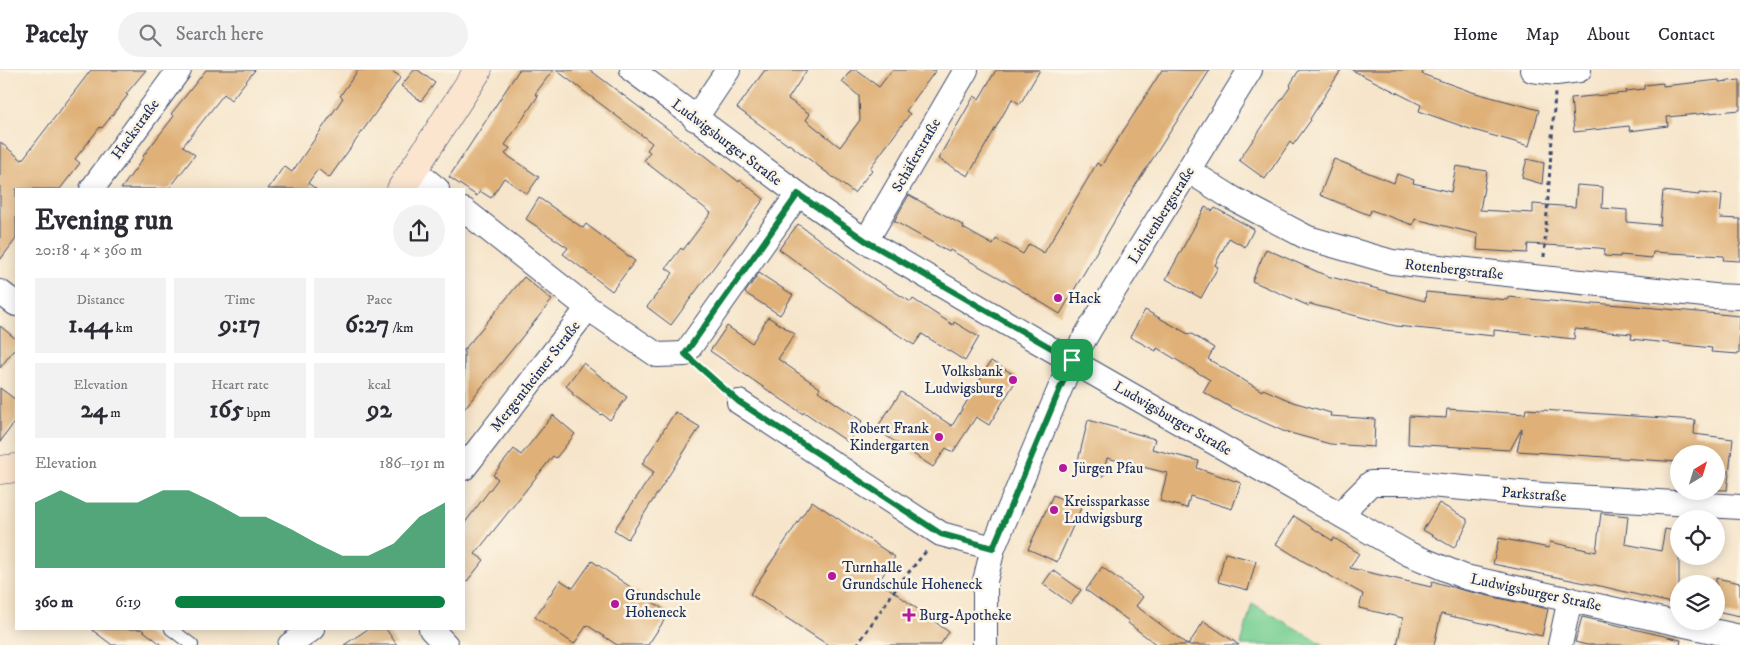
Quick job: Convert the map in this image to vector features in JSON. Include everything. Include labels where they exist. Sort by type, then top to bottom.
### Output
[{"type":"main road","points":[[407,179],[478,70]]},
{"type":"main road","points":[[0,470],[15,468]]},
{"type":"street","name":"Hackstraße","points":[[93,188],[179,70]]},
{"type":"street","name":"Ludwigsburger Straße","points":[[632,70],[798,194],[866,241],[1409,554],[1466,577],[1740,637]]},
{"type":"street","points":[[695,118],[728,70]]},
{"type":"street","name":"Schäferstraße","points":[[866,241],[966,70]]},
{"type":"street","name":"Lichtenbergstraße","points":[[985,645],[985,581],[993,548],[1072,360],[1250,70]]},
{"type":"street","points":[[1532,70],[1556,73],[1579,70]]},
{"type":"street","name":"Rotenbergstraße","points":[[1189,171],[1232,198],[1308,238],[1392,262],[1714,296],[1740,297]]},
{"type":"street","points":[[407,179],[434,188]]},
{"type":"street","points":[[685,354],[798,194]]},
{"type":"street","name":"Mergentheimer Straße","points":[[465,211],[588,308],[657,355],[685,354]]},
{"type":"street","name":"Mergentheimer Straße","points":[[465,467],[588,308]]},
{"type":"street","points":[[739,402],[941,534],[993,548]]},
{"type":"street","name":"Parkstraße","points":[[1343,516],[1352,502],[1371,483],[1408,483],[1542,495],[1740,507]]},
{"type":"street","points":[[1560,645],[1570,599]]},
{"type":"street","points":[[290,645],[311,630]]},
{"type":"street","points":[[432,630],[446,645]]},
{"type":"lane","points":[[172,630],[192,645]]},
{"type":"path","points":[[1543,278],[1556,73]]},
{"type":"path","points":[[685,354],[739,402]]},
{"type":"path","points":[[857,645],[899,584],[941,534]]},
{"type":"green space","points":[[1252,603],[1324,645],[1241,645]]},
{"type":"building","points":[[91,70],[146,70],[102,128],[100,127],[75,159],[80,163],[61,188],[15,188],[15,240],[0,260],[0,142],[22,160]]},
{"type":"building","points":[[206,70],[255,70],[231,100],[224,94],[183,146],[195,155],[170,188],[122,188],[143,156],[174,116],[171,114]]},
{"type":"building","points":[[358,70],[390,70],[401,77],[329,178],[318,169],[308,183],[315,188],[269,188],[284,166],[292,172],[343,98],[340,96]]},
{"type":"building","points":[[414,70],[418,70],[435,83],[421,101],[401,86]]},
{"type":"building","points":[[519,70],[553,70],[535,94],[538,96],[505,145],[510,148],[505,154],[539,177],[527,194],[504,178],[491,198],[480,191],[477,196],[449,177]]},
{"type":"building","points":[[556,70],[590,70],[764,199],[671,325],[647,307],[673,273],[666,268],[681,248],[683,250],[711,213],[644,161],[650,152],[647,150],[652,143]]},
{"type":"building","points":[[765,70],[807,70],[788,99],[810,114],[806,120],[840,147],[860,120],[859,96],[842,82],[851,70],[856,70],[879,87],[892,70],[936,70],[906,111],[910,114],[854,193],[737,108]]},
{"type":"building","points":[[996,70],[1040,70],[1020,104],[1012,99],[968,176],[938,159],[974,96],[979,99]]},
{"type":"building","points":[[1162,70],[1210,70],[1135,186],[1060,314],[950,250],[949,252],[894,221],[909,195],[993,245],[996,239],[1023,254],[1029,244],[1044,253],[1097,163],[1101,166]]},
{"type":"building","points":[[1299,70],[1341,70],[1311,120],[1293,145],[1290,142],[1265,179],[1239,160],[1291,86]]},
{"type":"building","points":[[1352,70],[1424,70],[1422,74],[1472,92],[1539,110],[1529,146],[1470,129],[1419,111],[1421,105]]},
{"type":"building","points":[[1719,80],[1719,82],[1740,80],[1740,110],[1667,117],[1668,126],[1630,131],[1629,126],[1574,132],[1571,98],[1626,93],[1625,91],[1644,89],[1644,85],[1663,83],[1663,86]]},
{"type":"building","points":[[1334,159],[1394,183],[1397,174],[1414,180],[1413,183],[1451,192],[1456,166],[1487,171],[1480,210],[1533,213],[1533,204],[1575,207],[1577,185],[1603,187],[1602,208],[1627,210],[1627,222],[1660,225],[1663,191],[1699,195],[1699,193],[1722,195],[1720,218],[1740,219],[1740,261],[1723,260],[1724,256],[1653,252],[1652,258],[1620,255],[1620,257],[1604,256],[1605,249],[1599,248],[1528,244],[1527,253],[1477,250],[1478,234],[1415,219],[1413,225],[1371,210],[1369,215],[1320,195]]},
{"type":"building","points":[[1527,159],[1544,163],[1542,184],[1522,178]]},
{"type":"building","points":[[539,198],[583,228],[586,224],[635,261],[612,291],[563,254],[568,248],[526,219]]},
{"type":"building","points":[[1205,207],[1213,211],[1215,208],[1254,229],[1245,247],[1229,238],[1215,265],[1218,267],[1201,298],[1166,279]]},
{"type":"building","points":[[798,224],[869,276],[911,302],[913,299],[953,325],[954,322],[979,337],[965,361],[922,334],[914,345],[874,319],[779,249]]},
{"type":"building","points":[[1266,249],[1327,276],[1425,301],[1426,292],[1508,300],[1508,297],[1593,305],[1593,303],[1634,306],[1740,316],[1739,354],[1711,352],[1712,348],[1631,339],[1632,334],[1575,329],[1574,339],[1494,330],[1494,336],[1396,326],[1310,304],[1309,306],[1252,281]]},
{"type":"building","points":[[759,273],[793,295],[780,315],[745,293]]},
{"type":"building","points":[[524,277],[552,300],[465,408],[465,349]]},
{"type":"building","points":[[1145,310],[1190,335],[1190,333],[1214,348],[1208,359],[1262,391],[1263,389],[1293,402],[1331,413],[1330,416],[1375,419],[1374,447],[1330,444],[1283,431],[1232,408],[1203,392],[1210,380],[1157,348],[1156,351],[1130,337]]},
{"type":"building","points":[[768,317],[795,334],[778,359],[820,388],[818,391],[862,421],[848,442],[710,351],[727,326],[752,343]]},
{"type":"building","points":[[0,326],[15,338],[15,348],[0,368]]},
{"type":"building","points":[[991,361],[1018,377],[989,425],[976,417],[953,452],[946,448],[933,467],[876,429],[901,392],[952,426]]},
{"type":"building","points":[[583,363],[627,397],[610,420],[572,394],[573,392],[566,386]]},
{"type":"building","points":[[0,388],[15,399],[15,421],[0,442]]},
{"type":"building","points":[[1447,409],[1525,414],[1526,409],[1695,420],[1694,434],[1733,439],[1727,490],[1725,490],[1725,445],[1670,445],[1670,461],[1517,451],[1522,428],[1510,450],[1408,444],[1409,416],[1446,418]]},
{"type":"building","points":[[675,412],[700,427],[628,539],[614,530],[654,472],[642,464]]},
{"type":"building","points":[[553,415],[575,434],[556,458],[553,456],[475,554],[484,560],[465,584],[465,523],[498,479],[493,475],[514,449],[521,455]]},
{"type":"building","points":[[1088,420],[1155,439],[1152,449],[1199,461],[1197,468],[1241,483],[1232,509],[1190,496],[1187,508],[1160,501],[1167,473],[1107,458],[1103,476],[1076,469]]},
{"type":"building","points":[[1053,495],[1081,508],[1057,562],[1028,549]]},
{"type":"building","points":[[812,501],[895,557],[879,581],[949,632],[940,645],[828,645],[750,594]]},
{"type":"building","points":[[1439,503],[1467,519],[1467,525],[1454,548],[1423,530]]},
{"type":"building","points":[[1601,513],[1628,516],[1625,544],[1661,551],[1665,529],[1670,530],[1670,565],[1679,565],[1679,575],[1670,575],[1670,603],[1605,587],[1493,564],[1499,538],[1549,548],[1550,542],[1596,552]]},
{"type":"building","points":[[1294,516],[1333,541],[1334,538],[1359,553],[1350,568],[1431,587],[1432,581],[1462,590],[1548,609],[1542,636],[1441,614],[1434,645],[1397,645],[1403,618],[1359,608],[1363,594],[1276,544]]},
{"type":"building","points":[[1225,553],[1256,561],[1248,590],[1218,582]]},
{"type":"building","points":[[592,561],[669,613],[648,645],[617,645],[587,625],[574,644],[535,617],[560,580],[573,588]]},
{"type":"building","points":[[1102,567],[1143,597],[1136,606],[1188,645],[1157,645],[1128,623],[1129,621],[1086,590]]},
{"type":"building","points":[[1053,570],[1081,590],[1071,604],[1043,584]]},
{"type":"building","points":[[1725,580],[1740,583],[1740,616],[1725,613]]},
{"type":"building","points":[[1582,617],[1681,640],[1680,645],[1587,645],[1575,642]]},
{"type":"building","points":[[1204,621],[1239,645],[1188,645]]},
{"type":"building","points":[[92,630],[142,630],[162,645],[112,645]]},
{"type":"building","points":[[366,630],[387,630],[397,645],[344,645]]},
{"type":"place","name":"Hack","points":[[1058,298]]},
{"type":"place","name":"Volksbank Ludwigsburg","points":[[1013,380]]},
{"type":"place","name":"Robert Frank Kindergarten","points":[[939,437]]},
{"type":"place","name":"Jürgen Pfau","points":[[1063,468]]},
{"type":"place","name":"Kreissparkasse Ludwigsburg","points":[[1054,510]]},
{"type":"place","name":"Turnhalle Grundschule Hoheneck","points":[[832,576]]},
{"type":"place","name":"Grundschule Hoheneck","points":[[615,604]]},
{"type":"place","name":"Burg-Apotheke","points":[[909,615]]},
{"type":"route","points":[[798,194],[866,241],[1072,360],[993,548],[941,534],[739,402],[685,354],[798,194]]}]
